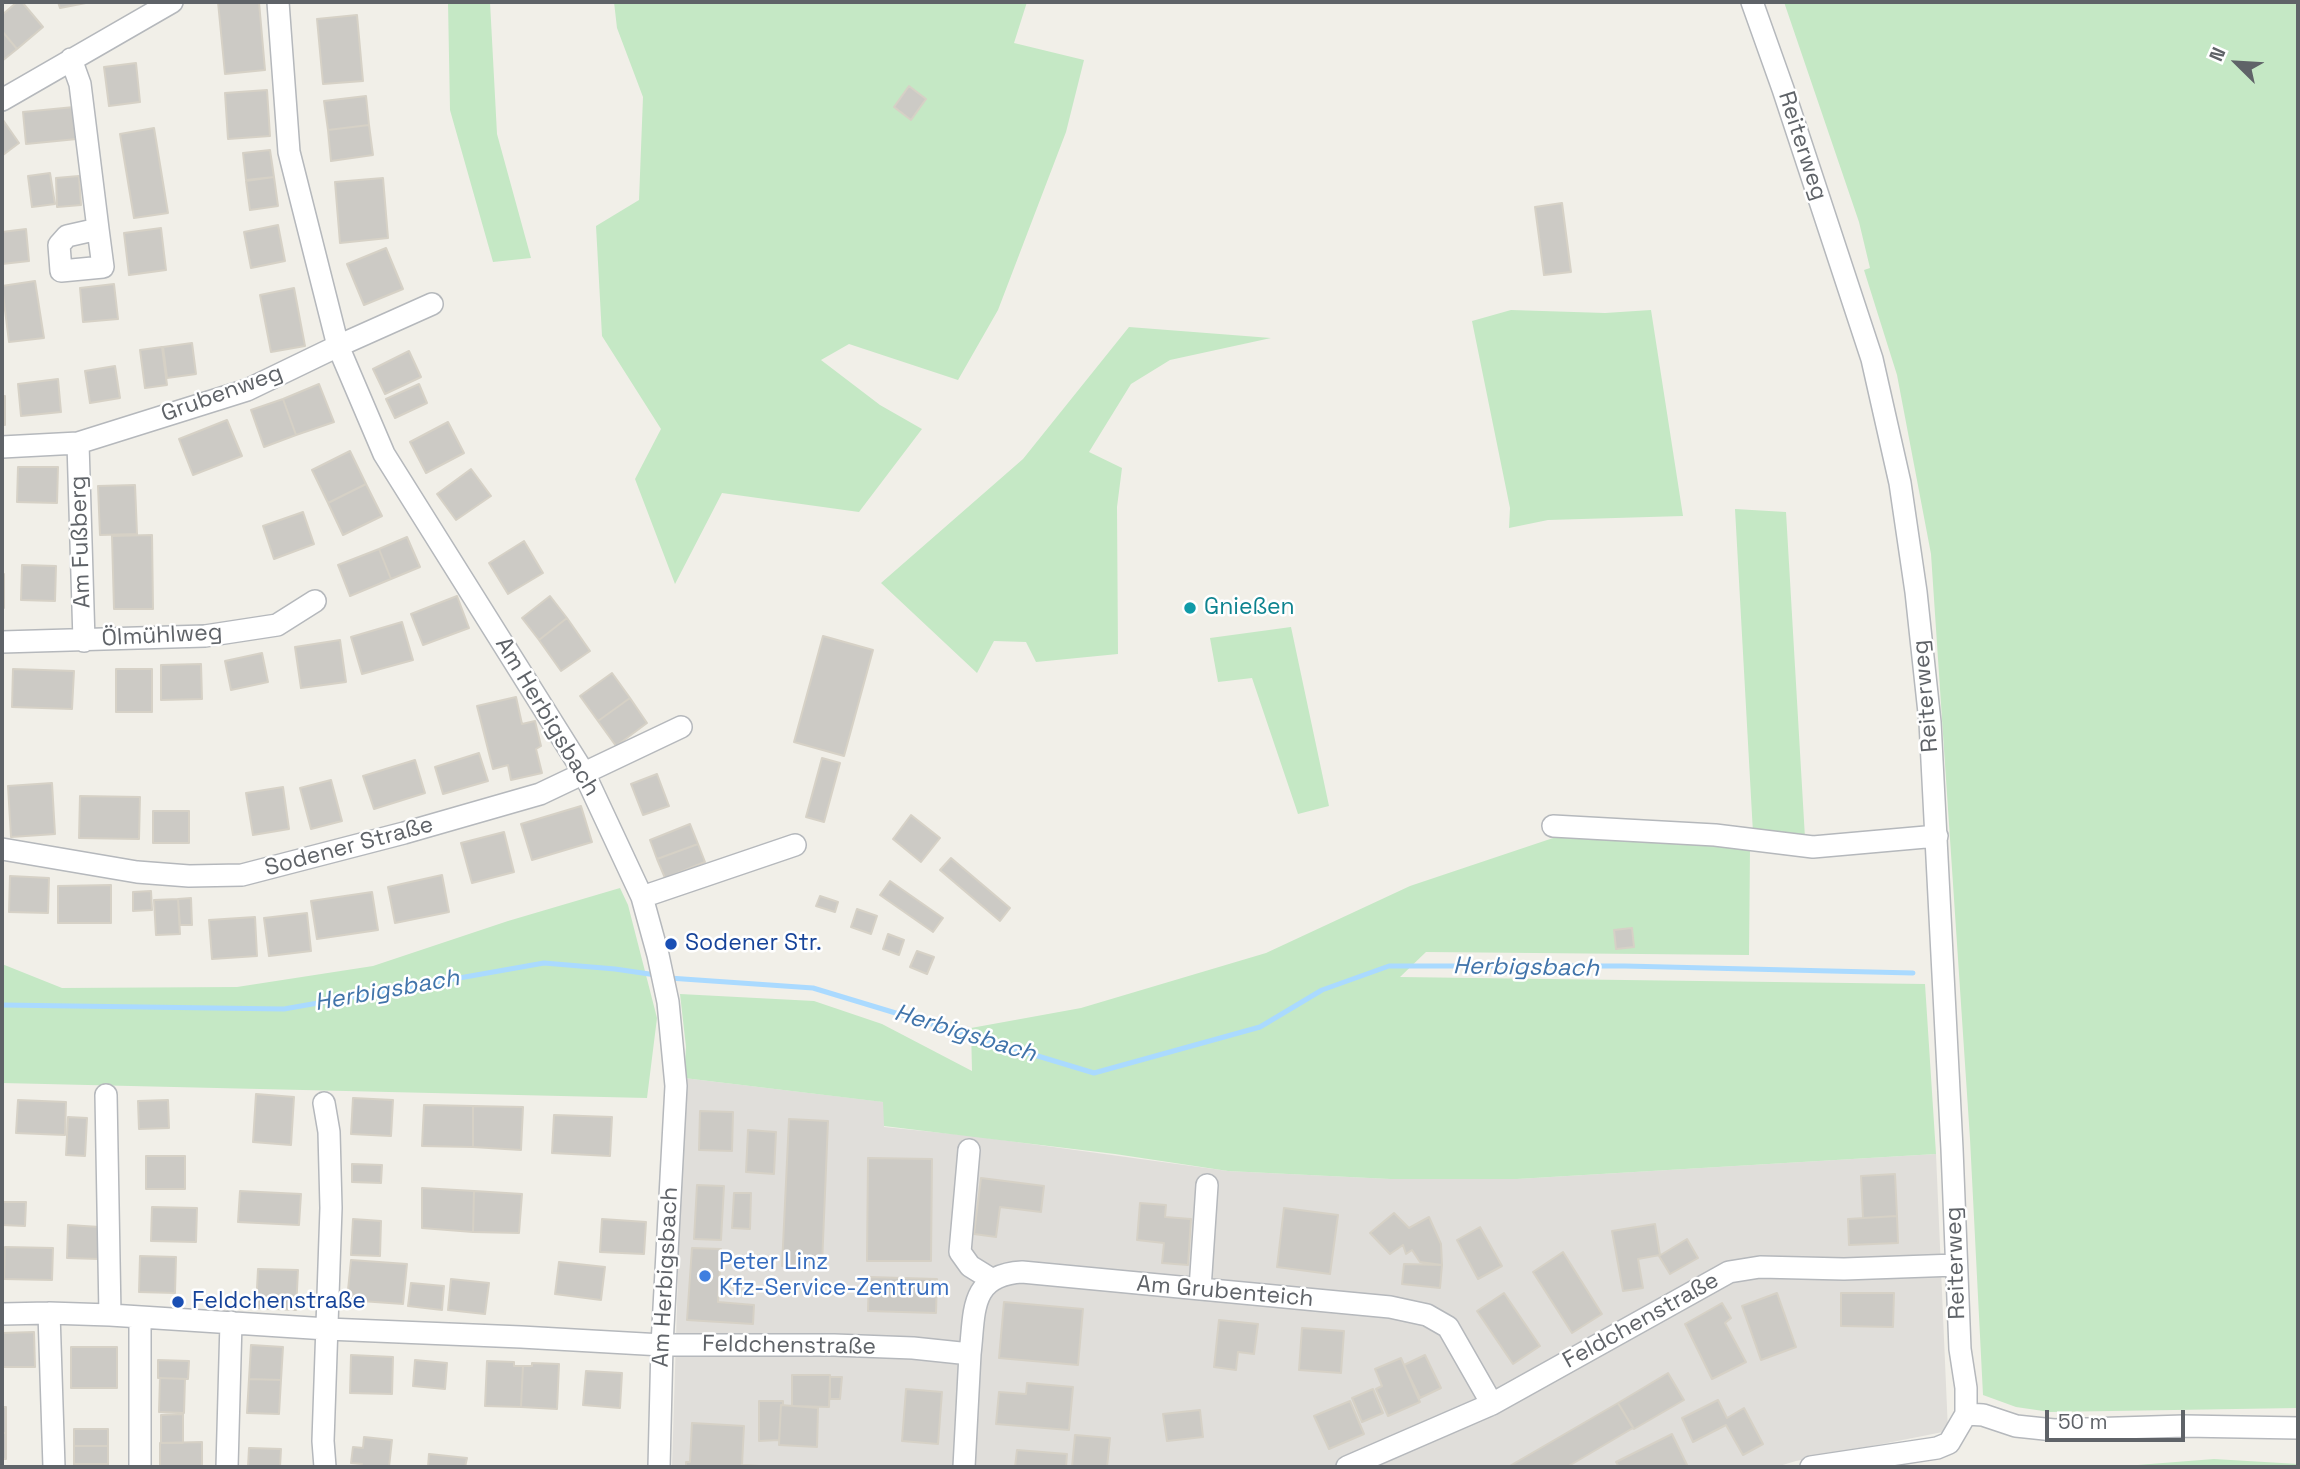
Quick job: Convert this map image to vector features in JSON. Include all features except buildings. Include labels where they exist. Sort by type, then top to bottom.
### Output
[{"type":"street","points":[[2,100],[172,2]]},
{"type":"street","name":"Am Herbigsbach","points":[[278,2],[289,152],[338,346],[384,454],[584,774],[642,897],[658,955],[668,1002],[676,1086],[662,1345],[659,1467]]},
{"type":"street","name":"Reiterweg","points":[[1752,2],[1872,359],[1900,483],[1916,592],[1930,722],[1960,1349],[1966,1388],[1966,1414]]},
{"type":"street","points":[[71,59],[80,84],[98,229]]},
{"type":"street","name":"Grubenweg","points":[[2,447],[78,443],[247,390],[432,304]]},
{"type":"street","name":"Am Fußberg","points":[[78,443],[84,641]]},
{"type":"street","name":"Ölmühlweg","points":[[2,642],[205,636],[277,625],[315,601]]},
{"type":"street","name":"Sodener Straße","points":[[2,849],[137,872],[190,876],[242,875],[540,794],[681,727]]},
{"type":"street","points":[[1553,826],[1716,835],[1812,847],[1937,836]]},
{"type":"street","points":[[642,897],[795,845]]},
{"type":"street","points":[[106,1095],[110,1315]]},
{"type":"street","points":[[324,1103],[329,1132],[331,1208],[325,1467]]},
{"type":"street","points":[[964,1467],[975,1304],[980,1289],[991,1279],[970,1266],[960,1252],[969,1150]]},
{"type":"street","points":[[1200,1289],[1207,1185]]},
{"type":"street","name":"Feldchenstraße","points":[[1347,1467],[1492,1404],[1729,1272],[1760,1267],[1844,1269],[1956,1265]]},
{"type":"street","name":"Am Grubenteich","points":[[991,1279],[1010,1272],[1022,1272],[1390,1307],[1427,1315],[1448,1327],[1492,1404]]},
{"type":"street","points":[[49,1313],[54,1467]]},
{"type":"street","name":"Feldchenstraße","points":[[2,1314],[110,1315],[327,1329],[662,1345],[834,1345],[913,1348],[970,1354]]},
{"type":"street","points":[[139,1317],[140,1467]]},
{"type":"street","points":[[227,1467],[231,1322]]},
{"type":"street","points":[[1811,1467],[1937,1448],[1949,1443],[1966,1414],[1983,1415],[2016,1426],[2054,1430],[2184,1426],[2298,1428]]},
{"type":"shaded area","points":[[684,1078],[884,1102],[884,1127],[973,1136],[1228,1171],[1390,1179],[1517,1179],[1936,1154],[1948,1431],[1776,1467],[672,1467]]},
{"type":"green space","points":[[448,2],[490,2],[497,134],[531,258],[493,262],[450,110]]},
{"type":"green space","points":[[614,2],[1027,2],[1014,43],[1084,60],[1066,132],[998,310],[958,380],[849,344],[821,360],[880,405],[922,429],[859,512],[722,493],[675,584],[635,479],[661,429],[602,336],[596,226],[639,200],[643,97],[617,28]]},
{"type":"green space","points":[[1784,2],[2298,2],[2298,1408],[2050,1412],[2016,1407],[1983,1395],[1970,1139],[1931,554],[1897,375],[1864,270],[1870,268],[1859,222]]},
{"type":"green space","points":[[1511,310],[1605,313],[1651,310],[1683,516],[1548,520],[1509,528],[1510,508],[1472,321]]},
{"type":"green space","points":[[1129,327],[1271,338],[1170,360],[1131,384],[1089,452],[1122,468],[1117,507],[1118,654],[1036,662],[1026,642],[994,641],[977,673],[881,583],[1023,459]]},
{"type":"green space","points":[[1735,509],[1786,512],[1805,838],[1753,833]]},
{"type":"green space","points":[[1291,627],[1329,806],[1298,814],[1252,678],[1218,682],[1210,638]]},
{"type":"green space","points":[[1571,832],[1750,847],[1749,955],[1426,952],[1400,977],[1925,984],[1936,1154],[1517,1179],[1390,1179],[1228,1171],[1115,1154],[884,1126],[883,1102],[684,1078],[686,1047],[680,994],[814,1001],[882,1024],[972,1071],[971,1028],[1081,1008],[1266,953],[1410,886]]},
{"type":"green space","points":[[620,888],[628,905],[657,1018],[647,1098],[2,1083],[2,964],[62,988],[237,987],[373,966],[508,921]]},
{"type":"green space","points":[[2214,1459],[2298,1464],[2298,1467],[2112,1467]]},
{"type":"waterway","name":"Herbigsbach","points":[[2,1005],[284,1009],[544,963],[656,975]]},
{"type":"waterway","name":"Herbigsbach","points":[[669,978],[813,988],[1094,1073],[1260,1027],[1322,990],[1389,966],[1625,966],[1913,973]]},
{"type":"place","name":"Gnießen","points":[[1190,608]]},
{"type":"place","name":"Sodener Str.","points":[[671,944]]},
{"type":"place","name":"Peter Linz Kfz-Service-Zentrum","points":[[705,1276]]},
{"type":"place","name":"Feldchenstraße","points":[[178,1302]]}]
